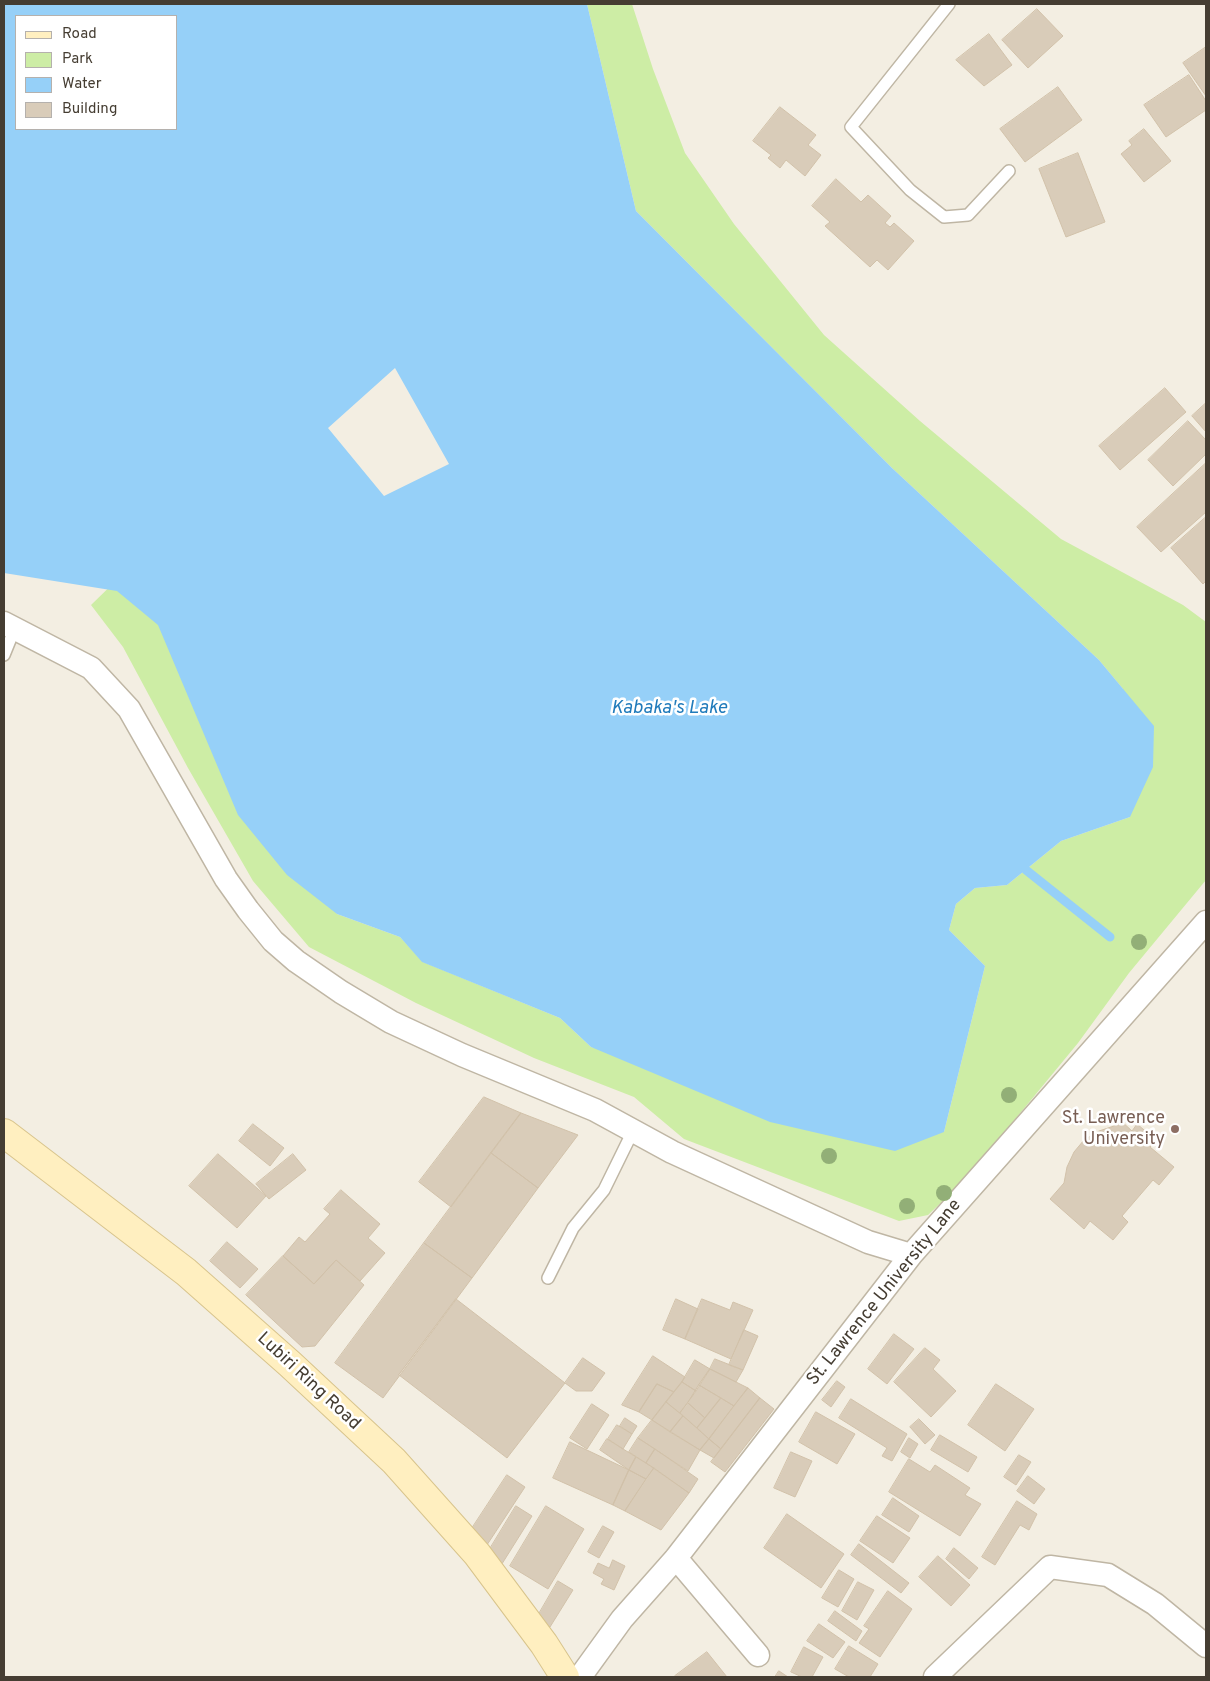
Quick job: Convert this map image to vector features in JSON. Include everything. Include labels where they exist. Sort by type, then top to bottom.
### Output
[{"type":"main road","name":"Lubiri Ring Road","points":[[4,1133],[186,1272],[394,1461],[478,1554],[544,1644],[565,1677]]},
{"type":"street","points":[[9,625],[91,668],[129,710],[226,880],[274,941],[296,961],[341,992],[391,1022],[462,1055],[595,1110],[681,1156],[868,1242],[911,1255]]},
{"type":"street","name":"St. Lawrence University Lane","points":[[580,1677],[622,1619],[676,1558],[911,1255],[1206,922]]},
{"type":"street","points":[[676,1558],[758,1655]]},
{"type":"street","points":[[935,1677],[1050,1566],[1108,1576],[1155,1604],[1206,1646]]},
{"type":"lane","points":[[949,4],[851,127],[910,190],[944,217],[968,215],[1009,171]]},
{"type":"lane","points":[[4,655],[9,625]]},
{"type":"lane","points":[[548,1278],[573,1228],[604,1190],[633,1131]]},
{"type":"green space","points":[[587,4],[632,4],[653,69],[685,153],[734,224],[824,335],[920,421],[1061,539],[1183,605],[1206,622],[1206,880],[1129,973],[1078,1043],[965,1180],[928,1215],[899,1221],[684,1139],[634,1097],[534,1058],[416,1003],[309,947],[253,881],[188,768],[123,647],[91,605],[130,567],[337,914],[400,937],[423,962],[560,1018],[591,1047],[944,1132],[985,966],[949,930],[956,904],[975,888],[1007,885],[1061,841],[1130,817],[1123,689],[1099,660],[892,468],[636,211]]},
{"type":"water","name":"Kabaka's Lake","points":[[4,4],[587,4],[636,211],[892,468],[1099,660],[1154,726],[1153,767],[1130,817],[1061,841],[1007,885],[975,888],[956,904],[949,930],[985,966],[944,1132],[895,1151],[770,1122],[591,1047],[560,1018],[422,962],[400,937],[337,914],[287,875],[238,815],[158,625],[117,591],[4,573]],"holes":[[[395,368],[449,464],[384,496],[328,428]]]},
{"type":"building","points":[[1037,9],[1063,36],[1028,68],[1002,40]]},
{"type":"building","points":[[989,34],[1012,65],[984,86],[956,60]]},
{"type":"building","points":[[1206,47],[1206,96],[1183,63]]},
{"type":"building","points":[[1189,75],[1206,101],[1206,110],[1166,137],[1144,105]]},
{"type":"building","points":[[1058,87],[1082,120],[1025,162],[1000,129]]},
{"type":"building","points":[[780,107],[816,135],[808,145],[821,155],[805,176],[786,160],[780,168],[768,158],[771,155],[753,141]]},
{"type":"building","points":[[1144,129],[1171,161],[1144,182],[1121,154],[1132,145],[1129,141]]},
{"type":"building","points":[[1078,153],[1105,222],[1066,237],[1039,169]]},
{"type":"building","points":[[836,179],[861,202],[868,195],[891,216],[885,223],[890,227],[894,223],[914,241],[888,270],[877,260],[870,267],[825,226],[830,222],[812,206]]},
{"type":"building","points":[[1165,388],[1186,412],[1120,470],[1099,446]]},
{"type":"building","points":[[1206,403],[1206,432],[1192,416]]},
{"type":"building","points":[[1188,421],[1206,440],[1206,454],[1173,486],[1148,460]]},
{"type":"building","points":[[1206,463],[1206,512],[1161,552],[1137,527]]},
{"type":"building","points":[[1206,517],[1206,581],[1203,584],[1171,548]]},
{"type":"building","points":[[484,1097],[521,1113],[451,1207],[419,1182]]},
{"type":"building","points":[[521,1113],[578,1135],[538,1188],[491,1153]]},
{"type":"building","points":[[1120,1120],[1132,1131],[1137,1124],[1156,1140],[1150,1147],[1174,1167],[1159,1185],[1153,1180],[1122,1216],[1128,1222],[1113,1240],[1090,1221],[1084,1229],[1050,1199],[1064,1183],[1067,1167],[1074,1152],[1084,1140],[1099,1131],[1114,1126]]},
{"type":"building","points":[[253,1124],[284,1148],[270,1166],[239,1141]]},
{"type":"building","points":[[491,1153],[538,1188],[472,1278],[424,1243]]},
{"type":"building","points":[[218,1154],[266,1196],[237,1228],[189,1186]]},
{"type":"building","points":[[293,1154],[306,1170],[269,1199],[256,1184]]},
{"type":"building","points":[[341,1190],[380,1224],[368,1238],[385,1253],[360,1281],[336,1260],[314,1284],[283,1256],[299,1237],[305,1242],[330,1214],[324,1209]]},
{"type":"building","points":[[227,1242],[258,1269],[240,1288],[210,1261]]},
{"type":"building","points":[[424,1243],[472,1278],[383,1398],[335,1363]]},
{"type":"building","points":[[283,1256],[314,1284],[336,1260],[364,1285],[315,1346],[302,1347],[246,1295]]},
{"type":"building","points":[[456,1299],[565,1383],[507,1458],[399,1375]]},
{"type":"building","points":[[676,1299],[698,1309],[685,1339],[663,1330]]},
{"type":"building","points":[[702,1299],[730,1310],[733,1302],[753,1310],[731,1359],[685,1339]]},
{"type":"building","points":[[744,1330],[758,1336],[743,1370],[729,1365]]},
{"type":"building","points":[[894,1334],[914,1349],[887,1384],[868,1369]]},
{"type":"building","points":[[925,1348],[940,1360],[933,1369],[956,1391],[931,1417],[894,1382]]},
{"type":"building","points":[[653,1356],[685,1377],[682,1382],[674,1392],[657,1384],[639,1412],[622,1405]]},
{"type":"building","points":[[583,1358],[605,1373],[592,1391],[576,1391],[565,1383]]},
{"type":"building","points":[[715,1359],[743,1370],[736,1382],[710,1369]]},
{"type":"building","points":[[695,1360],[710,1369],[696,1391],[682,1382]]},
{"type":"building","points":[[710,1369],[748,1388],[734,1406],[699,1385]]},
{"type":"building","points":[[837,1381],[845,1387],[831,1407],[822,1400]]},
{"type":"building","points":[[682,1382],[696,1391],[680,1413],[666,1402]]},
{"type":"building","points":[[657,1384],[674,1392],[652,1420],[639,1412]]},
{"type":"building","points":[[996,1384],[1034,1409],[1005,1451],[968,1425]]},
{"type":"building","points":[[699,1385],[721,1398],[705,1418],[688,1403]]},
{"type":"building","points":[[748,1388],[760,1398],[721,1449],[709,1439]]},
{"type":"building","points":[[721,1398],[734,1406],[709,1439],[697,1428]]},
{"type":"building","points":[[760,1398],[774,1409],[725,1472],[711,1462]]},
{"type":"building","points":[[851,1399],[907,1434],[892,1461],[882,1456],[887,1448],[839,1418]]},
{"type":"building","points":[[666,1402],[683,1416],[670,1432],[652,1420]]},
{"type":"building","points":[[688,1403],[705,1418],[697,1428],[680,1413]]},
{"type":"building","points":[[592,1404],[609,1415],[587,1449],[570,1438]]},
{"type":"building","points":[[816,1412],[855,1434],[837,1464],[799,1442]]},
{"type":"building","points":[[683,1416],[709,1439],[700,1450],[670,1432]]},
{"type":"building","points":[[625,1418],[637,1426],[632,1434],[620,1426]]},
{"type":"building","points":[[919,1419],[935,1435],[925,1444],[910,1427]]},
{"type":"building","points":[[652,1420],[700,1450],[688,1471],[638,1438]]},
{"type":"building","points":[[617,1425],[632,1434],[623,1449],[608,1439]]},
{"type":"building","points":[[940,1435],[977,1457],[968,1472],[931,1450]]},
{"type":"building","points":[[638,1438],[655,1449],[646,1463],[629,1452]]},
{"type":"building","points":[[909,1438],[918,1444],[910,1458],[901,1452]]},
{"type":"building","points":[[607,1439],[636,1457],[629,1470],[600,1450]]},
{"type":"building","points":[[709,1439],[721,1449],[714,1458],[700,1450]]},
{"type":"building","points":[[570,1442],[629,1470],[613,1505],[553,1478]]},
{"type":"building","points":[[655,1449],[698,1479],[689,1493],[646,1463]]},
{"type":"building","points":[[791,1452],[812,1461],[795,1497],[774,1488]]},
{"type":"building","points":[[1019,1455],[1031,1462],[1016,1485],[1004,1477]]},
{"type":"building","points":[[636,1457],[654,1468],[646,1479],[629,1470]]},
{"type":"building","points":[[909,1459],[930,1472],[935,1465],[970,1488],[965,1495],[981,1504],[960,1536],[889,1492]]},
{"type":"building","points":[[654,1468],[689,1493],[661,1530],[625,1511]]},
{"type":"building","points":[[629,1470],[646,1479],[625,1511],[613,1505]]},
{"type":"building","points":[[507,1475],[525,1487],[483,1551],[465,1539]]},
{"type":"building","points":[[1028,1476],[1045,1489],[1034,1504],[1017,1491]]},
{"type":"building","points":[[893,1498],[919,1516],[909,1532],[882,1515]]},
{"type":"building","points":[[1017,1501],[1037,1514],[1029,1530],[1020,1525],[995,1565],[982,1557]]},
{"type":"building","points":[[516,1506],[532,1516],[500,1567],[485,1557]]},
{"type":"building","points":[[546,1506],[584,1529],[548,1589],[510,1566]]},
{"type":"building","points":[[787,1514],[844,1554],[821,1588],[764,1548]]},
{"type":"building","points":[[877,1516],[910,1538],[893,1563],[860,1541]]},
{"type":"building","points":[[603,1526],[614,1532],[599,1558],[588,1552]]},
{"type":"building","points":[[859,1544],[909,1583],[901,1593],[851,1555]]},
{"type":"building","points":[[954,1548],[978,1568],[969,1579],[946,1559]]},
{"type":"building","points":[[938,1556],[970,1585],[951,1606],[919,1577]]},
{"type":"building","points":[[613,1560],[625,1566],[614,1590],[601,1584],[604,1579],[593,1573],[598,1563],[609,1568]]},
{"type":"building","points":[[839,1570],[854,1579],[838,1607],[822,1598]]},
{"type":"building","points":[[558,1581],[573,1590],[550,1627],[536,1619]]},
{"type":"building","points":[[858,1582],[874,1590],[857,1620],[842,1611]]},
{"type":"building","points":[[888,1591],[912,1609],[880,1657],[859,1643],[869,1629],[864,1626]]},
{"type":"building","points":[[835,1611],[862,1631],[856,1641],[828,1621]]},
{"type":"building","points":[[819,1624],[845,1642],[833,1658],[807,1641]]},
{"type":"building","points":[[849,1646],[878,1664],[870,1677],[849,1677],[835,1669]]},
{"type":"building","points":[[804,1647],[823,1657],[812,1677],[802,1677],[791,1672]]},
{"type":"building","points":[[707,1652],[727,1677],[675,1676]]},
{"type":"building","points":[[779,1671],[788,1677],[775,1677]]},
{"type":"waterway","points":[[1026,870],[1110,937]]},
{"type":"place","name":"St. Lawrence University","points":[[1175,1129]]}]
